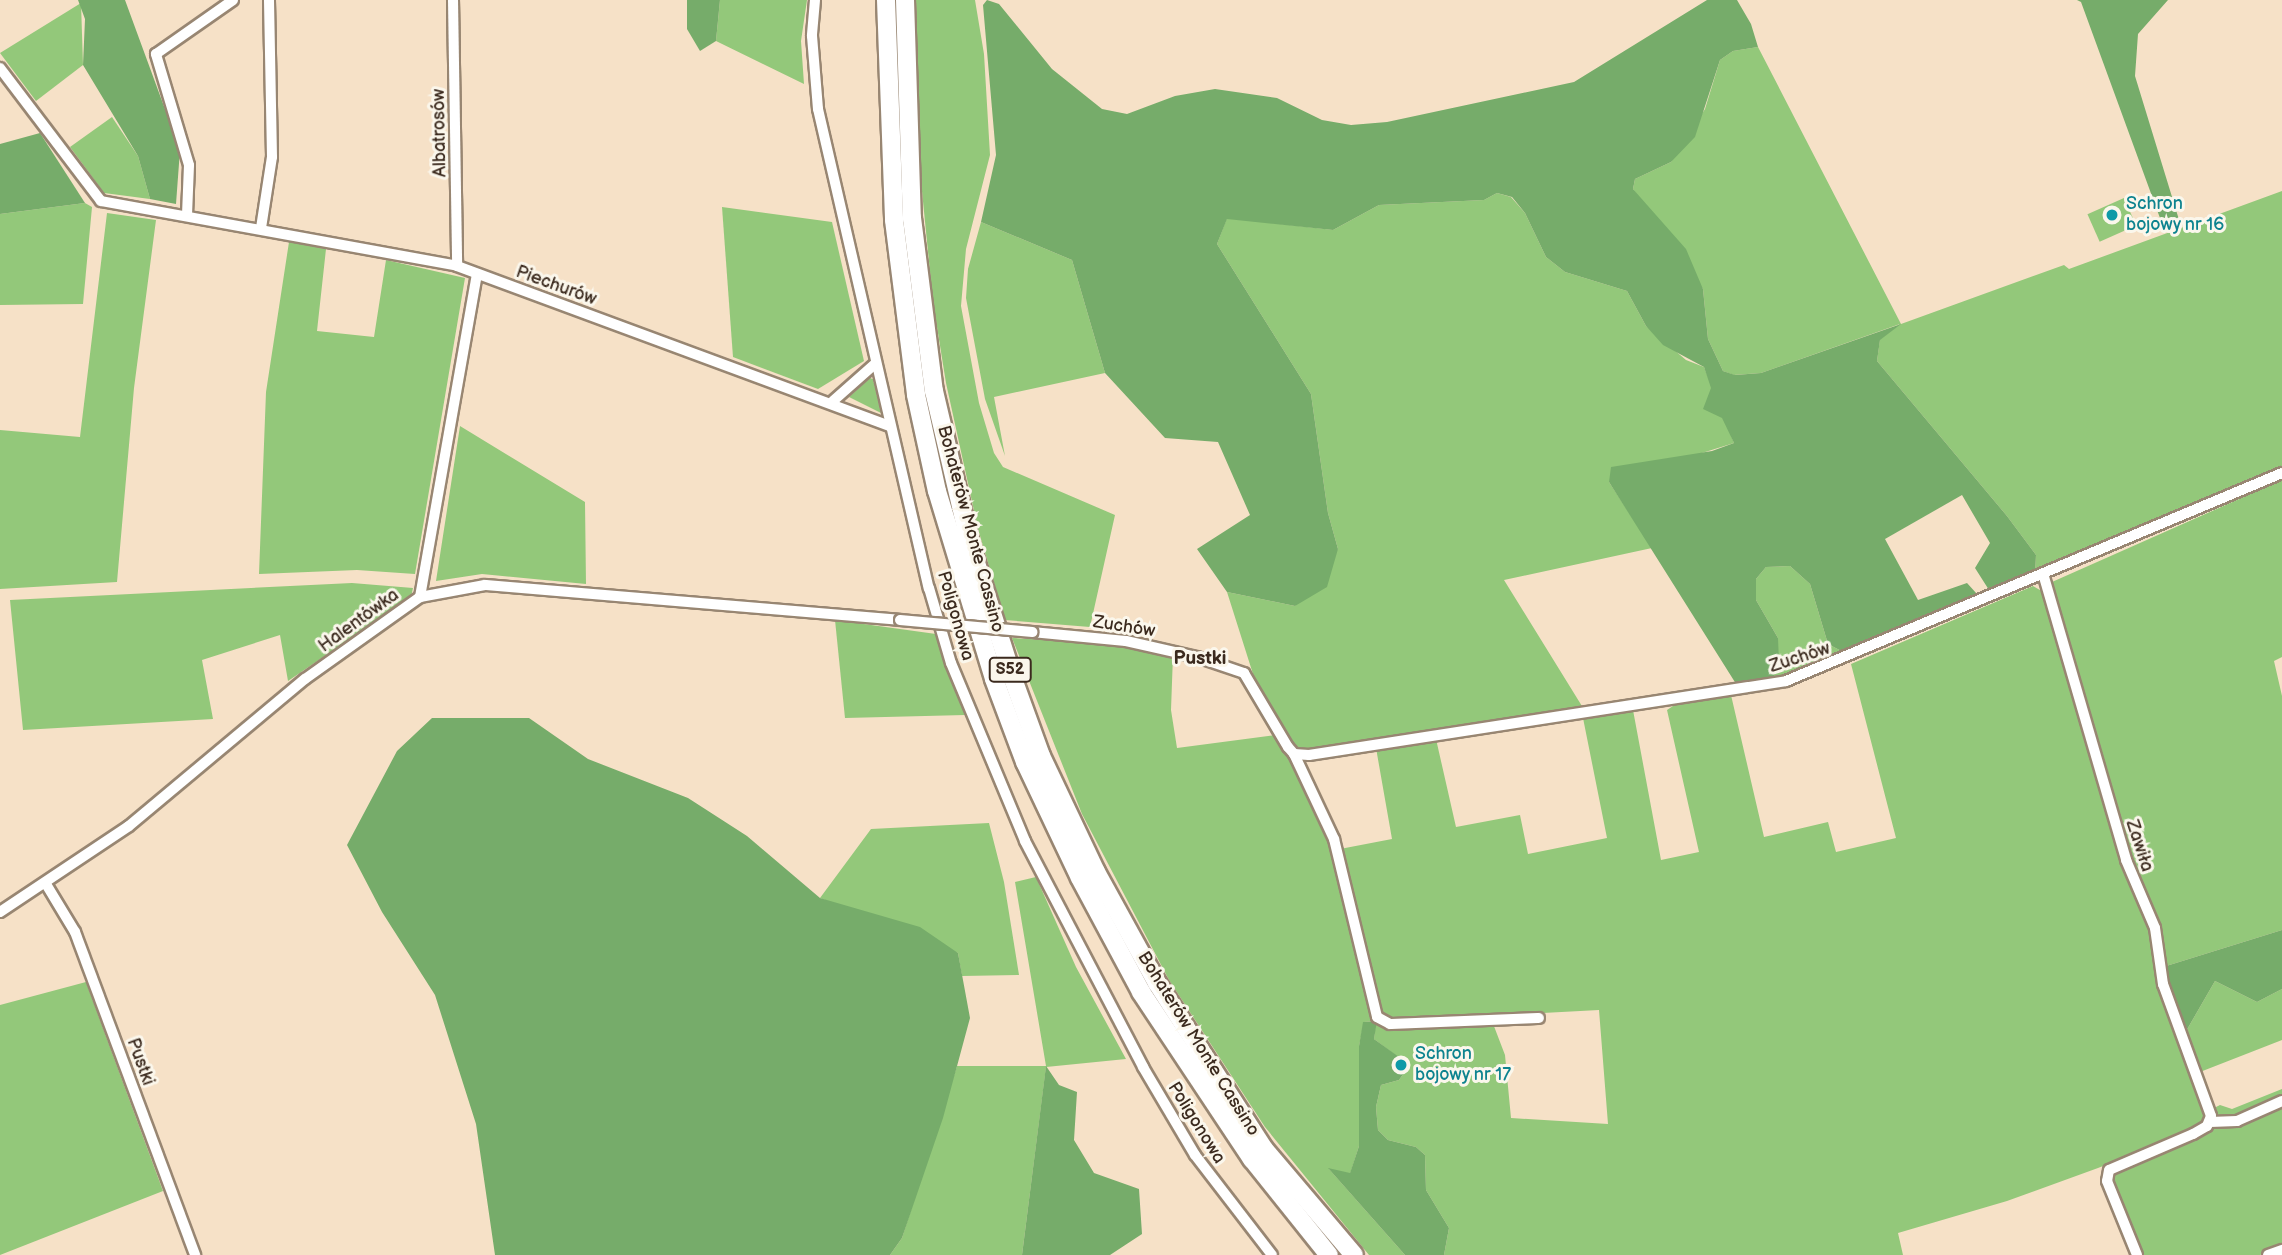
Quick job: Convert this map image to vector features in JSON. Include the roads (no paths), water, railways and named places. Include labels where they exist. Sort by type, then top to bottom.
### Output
[{"type":"highway","name":"Bohaterów Monte Cassino","points":[[886,0],[894,220],[916,395],[937,491],[994,679],[1041,797],[1141,992],[1252,1159],[1329,1255]]},
{"type":"highway","name":"Bohaterów Monte Cassino","points":[[905,0],[912,218],[934,391],[970,544],[1012,676],[1052,779],[1157,983],[1264,1149],[1354,1255]]},
{"type":"street","points":[[187,215],[188,165],[156,54],[233,0]]},
{"type":"street","points":[[261,228],[272,157],[269,0]]},
{"type":"street","name":"Albatrosów","points":[[453,0],[457,266]]},
{"type":"street","name":"Poligonowa","points":[[815,0],[812,36],[818,109],[890,426],[951,663],[1025,841],[1173,1120],[1220,1190],[1272,1255]]},
{"type":"street","name":"Piechurów","points":[[0,68],[101,201],[261,228],[457,266],[833,401],[890,426]]},
{"type":"street","points":[[420,597],[477,274]]},
{"type":"street","points":[[833,401],[876,363]]},
{"type":"street","name":"Zuchów","points":[[1294,754],[1582,715],[1776,684],[1811,674],[2044,577],[2282,473]]},
{"type":"street","name":"Zawiła","points":[[2044,577],[2126,860],[2155,928],[2163,984],[2208,1100],[2210,1122]]},
{"type":"street","name":"Halentówka","points":[[0,912],[130,826],[305,679],[420,597],[485,585],[900,620]]},
{"type":"street","name":"Zuchów","points":[[900,620],[1126,642],[1197,657],[1244,673],[1294,754],[1334,839],[1377,1017],[1390,1024],[1539,1017]]},
{"type":"street","name":"Pustki","points":[[46,884],[75,932],[195,1255]]},
{"type":"street","points":[[2137,1255],[2107,1181],[2109,1170],[2193,1134],[2210,1122],[2236,1121],[2282,1101]]},
{"type":"street","points":[[2268,1255],[2282,1250]]},
{"type":"place","name":"Schron bojowy nr 16","points":[[2112,215]]},
{"type":"place","name":"Schron bojowy nr 17","points":[[1401,1065]]},
{"type":"district","name":"Pustki","points":[[1200,659]]}]
